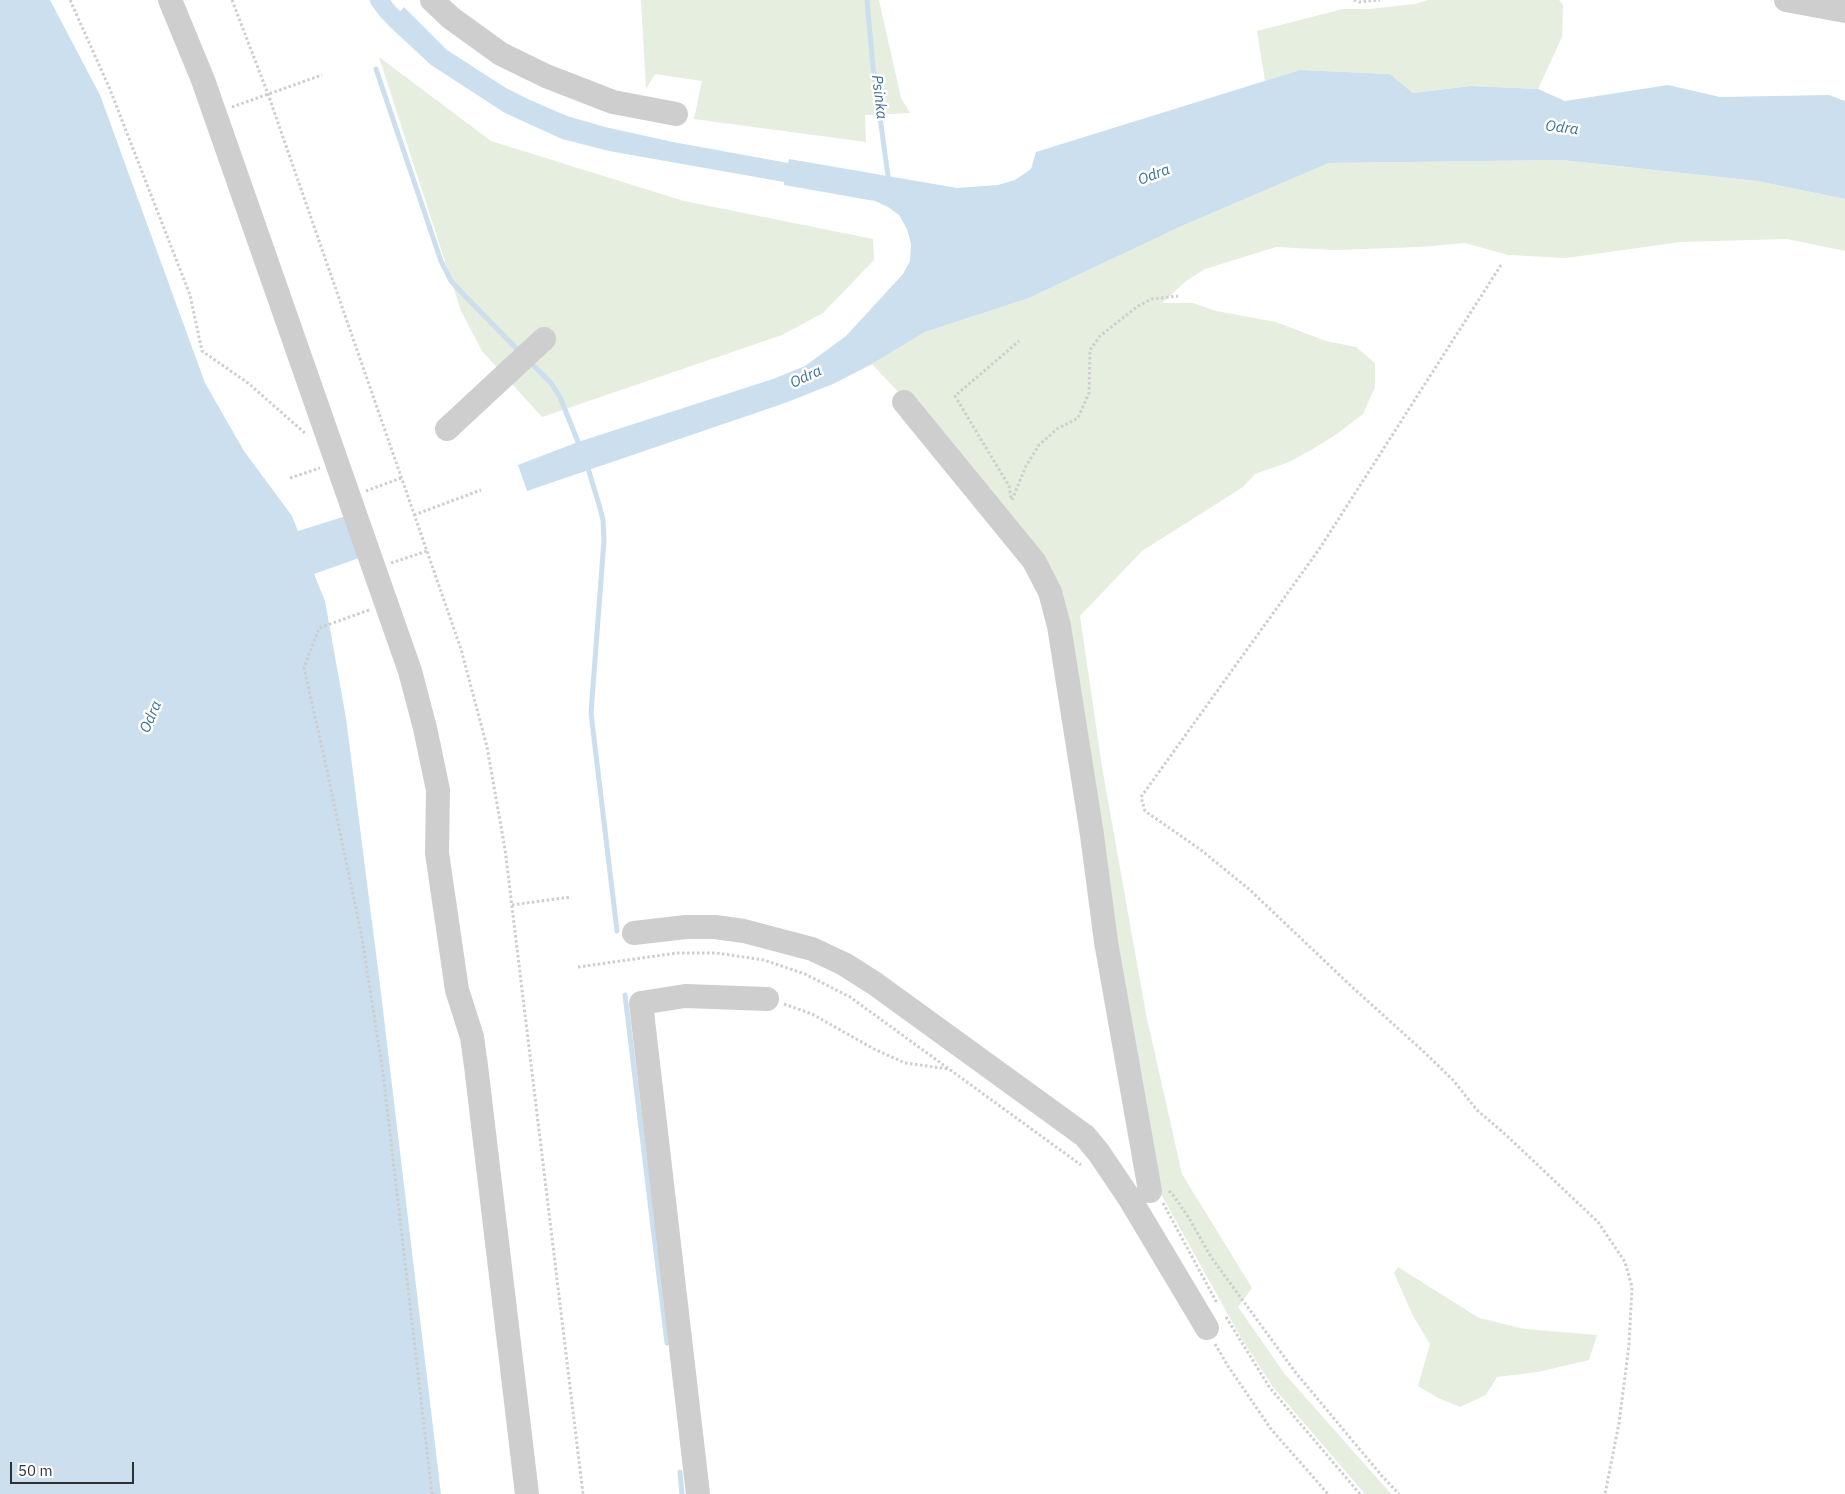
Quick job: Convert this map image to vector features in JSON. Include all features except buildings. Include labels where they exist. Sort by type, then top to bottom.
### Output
[{"type":"street","points":[[170,0],[215,114],[387,604],[410,671],[425,728],[438,790],[438,853],[457,990],[472,1037],[476,1066],[527,1494]]},
{"type":"street","points":[[432,0],[451,18],[501,54],[546,76],[613,102],[676,114]]},
{"type":"street","points":[[1786,0],[1845,10]]},
{"type":"street","points":[[447,430],[544,340]]},
{"type":"street","points":[[904,402],[1034,562],[1050,592],[1059,626],[1092,835],[1106,942],[1150,1191]]},
{"type":"street","points":[[634,934],[686,927],[715,927],[744,931],[812,949],[844,964],[874,983],[1085,1136],[1099,1153],[1215,1320]]},
{"type":"street","points":[[698,1494],[641,1002],[685,996],[767,999]]},
{"type":"path","points":[[70,0],[109,87],[190,295],[202,351],[248,383],[311,437]]},
{"type":"path","points":[[232,0],[268,94],[461,649],[487,747],[502,832],[512,905],[583,1494]]},
{"type":"path","points":[[1354,0],[1359,2],[1380,0]]},
{"type":"path","points":[[215,114],[322,75]]},
{"type":"path","points":[[1501,264],[1320,548],[1141,797],[1144,811],[1201,850],[1250,890],[1453,1080],[1477,1110],[1598,1222],[1625,1262],[1632,1287],[1629,1345],[1619,1423],[1605,1494]]},
{"type":"path","points":[[999,520],[1012,500],[1026,466],[1039,445],[1056,429],[1078,418],[1089,393],[1090,350],[1100,336],[1138,306],[1152,299],[1178,296]]},
{"type":"path","points":[[1012,500],[1009,486],[954,396],[1019,341]]},
{"type":"path","points":[[290,478],[337,462]]},
{"type":"path","points":[[349,496],[402,478]]},
{"type":"path","points":[[414,515],[481,490]]},
{"type":"path","points":[[374,569],[427,551]]},
{"type":"path","points":[[387,604],[319,628],[304,668],[362,938],[382,1064],[432,1494]]},
{"type":"path","points":[[512,905],[570,897]]},
{"type":"path","points":[[578,967],[677,953],[716,953],[764,960],[805,974],[850,997],[1082,1165]]},
{"type":"path","points":[[767,999],[812,1014],[874,1049],[905,1062],[949,1069]]},
{"type":"path","points":[[1150,1191],[1164,1188],[1173,1194],[1211,1257],[1291,1366],[1399,1494]]},
{"type":"path","points":[[1150,1191],[1161,1199],[1218,1304]]},
{"type":"path","points":[[1215,1320],[1228,1366],[1271,1429],[1328,1494]]},
{"type":"path","points":[[1215,1320],[1360,1494]]},
{"type":"green space","points":[[641,0],[879,0],[901,98],[910,113],[865,115],[866,142],[694,119],[702,81],[655,74],[646,89]]},
{"type":"green space","points":[[1428,0],[1559,0],[1563,5],[1562,37],[1538,89],[1471,86],[1413,93],[1390,74],[1300,70],[1265,81],[1257,31],[1343,9],[1369,9],[1415,4]]},
{"type":"green space","points":[[379,57],[491,141],[684,201],[873,239],[874,260],[823,313],[782,335],[542,417],[482,351],[461,311]]},
{"type":"green space","points":[[1562,160],[1757,181],[1845,199],[1845,251],[1787,239],[1681,242],[1566,258],[1508,255],[1465,243],[1420,247],[1335,250],[1276,247],[1205,269],[1186,281],[1162,303],[1193,303],[1216,311],[1276,322],[1326,341],[1356,347],[1375,363],[1375,387],[1363,414],[1337,434],[1311,450],[1289,462],[1255,474],[1243,487],[1142,551],[1080,616],[1102,767],[1146,1014],[1182,1174],[1252,1288],[1238,1307],[1284,1373],[1391,1494],[1365,1494],[1273,1387],[1240,1336],[1152,1178],[1059,611],[931,427],[872,364],[925,332],[1029,298],[1184,225],[1329,163]]},
{"type":"green space","points":[[1398,1267],[1479,1318],[1525,1329],[1597,1335],[1589,1360],[1538,1372],[1497,1377],[1486,1395],[1460,1407],[1438,1398],[1418,1386],[1430,1344],[1413,1316],[1394,1273]]},
{"type":"water","name":"Odra","points":[[0,0],[50,0],[100,95],[205,383],[244,451],[292,516],[298,531],[346,516],[359,558],[314,574],[325,601],[346,718],[441,1494],[0,1494]]},
{"type":"water","name":"Odra","points":[[404,7],[447,50],[506,88],[567,116],[605,127],[673,142],[788,163],[789,159],[957,188],[998,185],[1015,180],[1031,169],[1036,152],[1300,70],[1390,74],[1413,93],[1471,86],[1538,89],[1565,101],[1668,85],[1720,97],[1829,95],[1845,101],[1845,199],[1757,181],[1562,160],[1329,163],[1184,225],[1029,298],[925,332],[872,364],[833,384],[785,403],[527,491],[518,465],[578,442],[773,379],[805,366],[846,336],[903,274],[910,261],[911,244],[907,229],[899,215],[875,201],[784,185],[784,182],[609,151],[562,139],[505,113],[431,65],[388,25]]},
{"type":"waterway","points":[[379,0],[388,12],[411,34]]},
{"type":"waterway","name":"Psinka","points":[[867,0],[873,67],[889,183]]},
{"type":"waterway","points":[[376,69],[441,261],[451,281],[518,350]]},
{"type":"waterway","points":[[531,363],[551,383],[560,397],[580,447]]},
{"type":"waterway","points":[[587,465],[603,520],[604,540],[591,713],[617,931]]},
{"type":"waterway","points":[[625,995],[667,1343]]},
{"type":"waterway","points":[[680,1472],[682,1494]]}]
